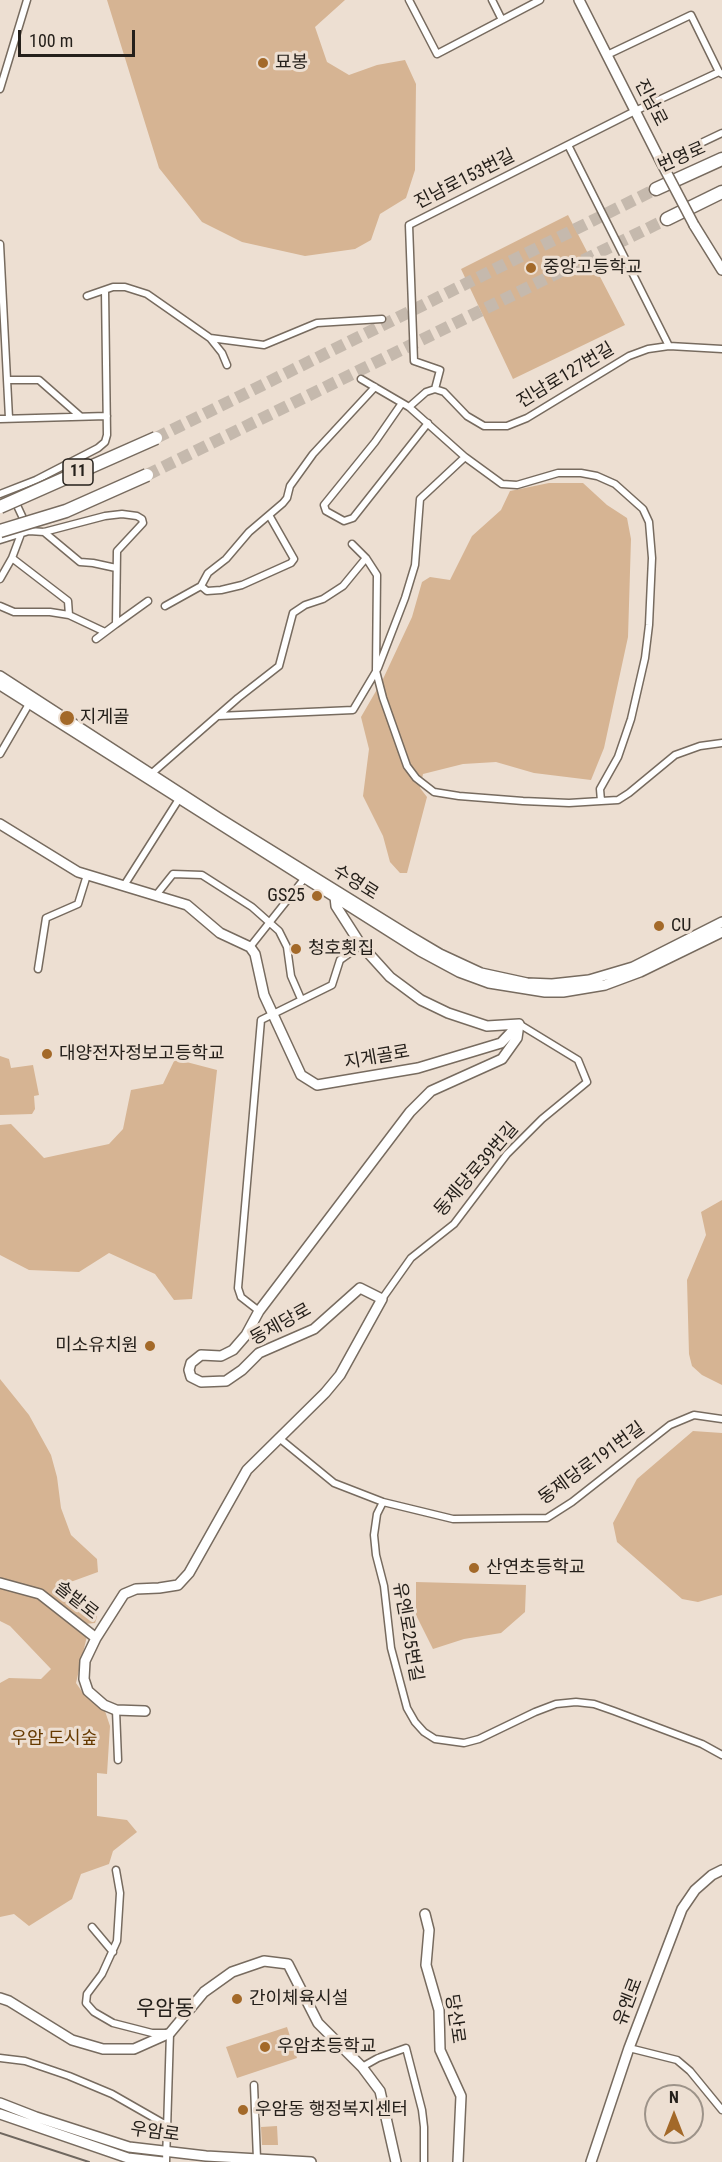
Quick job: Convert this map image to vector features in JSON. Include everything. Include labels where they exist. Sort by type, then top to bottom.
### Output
[{"type":"highway","name":"번영로","points":[[656,189],[722,159]]},
{"type":"highway","points":[[667,219],[722,192]]},
{"type":"highway","name":"11","points":[[0,507],[156,438]]},
{"type":"highway","name":"11","points":[[0,531],[66,511],[147,475]]},
{"type":"street","points":[[0,89],[27,0]]},
{"type":"street","points":[[409,0],[437,54],[540,0]]},
{"type":"street","points":[[492,0],[502,20]]},
{"type":"street","name":"진남로","points":[[579,0],[694,225],[722,270]]},
{"type":"street","points":[[607,55],[691,15],[721,73]]},
{"type":"street","name":"진남로153번길","points":[[435,389],[440,370],[414,361],[409,225],[635,111],[721,73]]},
{"type":"street","points":[[661,162],[722,133]]},
{"type":"street","points":[[568,145],[669,346]]},
{"type":"street","points":[[0,244],[9,418]]},
{"type":"street","points":[[87,296],[125,286],[136,289],[210,338],[222,353],[227,365]]},
{"type":"street","points":[[0,494],[36,480],[98,448],[105,442],[107,416],[105,290]]},
{"type":"street","points":[[210,338],[264,345],[317,323],[382,319]]},
{"type":"street","name":"진남로127번길","points":[[435,389],[444,392],[467,416],[484,426],[507,426],[527,418],[628,356],[648,349],[669,346],[722,349]]},
{"type":"street","points":[[361,379],[409,407],[465,457],[502,484],[517,485],[558,473],[581,473],[597,476],[615,484],[643,508],[649,522],[652,558],[645,658],[631,719],[618,757],[600,789],[601,801]]},
{"type":"street","points":[[8,380],[39,380],[81,417]]},
{"type":"street","points":[[165,606],[201,586],[208,573],[226,559],[249,532],[287,498],[290,486],[314,454],[375,387]]},
{"type":"street","points":[[409,407],[426,392],[435,389]]},
{"type":"street","points":[[402,403],[375,442],[324,505],[326,511],[344,521],[353,518],[428,423]]},
{"type":"street","points":[[0,419],[107,416]]},
{"type":"street","points":[[218,716],[353,710],[376,671],[397,620],[415,565],[420,499],[465,457]]},
{"type":"street","points":[[10,490],[29,531]]},
{"type":"street","points":[[0,540],[29,531],[44,532],[105,516],[122,514],[142,519],[143,523],[117,551],[116,624]]},
{"type":"street","points":[[201,586],[207,591],[242,585],[291,563],[293,556],[269,515]]},
{"type":"street","points":[[44,532],[80,562],[116,568]]},
{"type":"street","points":[[0,579],[12,558],[21,534]]},
{"type":"street","points":[[352,544],[366,558],[377,575],[376,671],[383,698],[407,766],[416,778],[434,792],[524,801],[610,802],[629,793],[675,756],[700,746],[722,743]]},
{"type":"street","points":[[12,558],[68,601],[69,615]]},
{"type":"street","points":[[151,774],[279,666],[294,613],[305,605],[323,599],[344,586],[366,558]]},
{"type":"street","points":[[96,639],[148,601]]},
{"type":"street","points":[[0,606],[14,612],[50,612],[69,615],[105,632]]},
{"type":"street","name":"수영로","points":[[0,676],[420,951],[459,972],[489,984],[531,991],[563,992],[620,981],[722,932]]},
{"type":"street","name":"수영로","points":[[0,685],[304,879],[440,954],[481,972],[527,983],[569,983],[609,975],[651,958],[722,922]]},
{"type":"street","points":[[0,754],[29,704]]},
{"type":"street","points":[[124,884],[178,800]]},
{"type":"street","points":[[0,825],[78,872],[124,884],[187,905],[220,933],[250,947],[270,922]]},
{"type":"street","points":[[38,969],[46,918],[78,904],[87,874]]},
{"type":"street","points":[[157,894],[173,874],[202,875],[252,907],[279,931],[287,947],[291,976],[301,999]]},
{"type":"street","name":"수영로","points":[[270,922],[304,879]]},
{"type":"street","points":[[336,895],[336,906],[361,945],[390,976],[421,1000],[448,1013],[488,1026],[519,1024]]},
{"type":"street","points":[[260,1311],[241,1297],[238,1288],[261,1020],[332,985],[340,960],[361,945]]},
{"type":"street","name":"지게골로","points":[[250,947],[255,954],[264,996],[301,1075],[317,1085],[418,1068],[501,1043],[519,1024]]},
{"type":"street","name":"동제당로39번길","points":[[382,1299],[411,1258],[454,1224],[507,1154],[542,1119],[587,1082],[578,1060],[519,1024]]},
{"type":"street","name":"동제당로","points":[[382,1299],[360,1288],[314,1329],[259,1353],[242,1370],[226,1381],[201,1382],[191,1377],[190,1363],[201,1355],[221,1356],[233,1350],[246,1335],[260,1311],[410,1112],[431,1091],[502,1059],[517,1038],[519,1024]]},
{"type":"street","points":[[145,1711],[116,1710],[104,1705],[88,1691],[84,1679],[85,1661],[96,1638],[124,1594],[136,1589],[178,1585],[189,1573],[247,1470],[325,1393],[340,1375],[382,1299]]},
{"type":"street","name":"동제당로191번길","points":[[279,1438],[334,1484],[383,1502],[453,1519],[548,1518],[670,1425],[694,1415],[722,1419]]},
{"type":"street","name":"유엔로25번길","points":[[383,1502],[377,1514],[374,1535],[376,1555],[384,1586],[391,1648],[407,1708],[424,1732],[435,1739],[464,1743],[479,1739],[556,1704],[576,1702],[594,1704],[614,1711],[702,1744],[722,1755]]},
{"type":"street","name":"솔밭로","points":[[0,1583],[40,1593],[96,1638]]},
{"type":"street","points":[[116,1710],[118,1760]]},
{"type":"street","points":[[116,1870],[120,1893],[117,1941],[102,1974],[87,1994],[86,2003],[94,2012],[113,2023],[152,2033],[170,2033]]},
{"type":"street","name":"유엔로","points":[[591,2161],[629,2048],[682,1910],[695,1890],[712,1875],[722,1870]]},
{"type":"street","name":"당산로","points":[[425,1914],[429,1930],[426,1965],[439,2010],[440,2050],[462,2096],[458,2162]]},
{"type":"street","points":[[92,1927],[113,1952]]},
{"type":"street","points":[[0,1998],[9,2001],[72,2040],[103,2049],[135,2049],[170,2033],[204,1992],[232,1972],[264,1961],[288,1964],[318,2023],[362,2067],[380,2091],[396,2162]]},
{"type":"street","points":[[165,2159],[170,2033]]},
{"type":"street","points":[[362,2067],[378,2058],[406,2048],[406,2057],[419,2094],[423,2118],[424,2162]]},
{"type":"street","points":[[629,2048],[677,2060],[690,2071],[722,2110]]},
{"type":"street","points":[[0,2058],[25,2061],[69,2076],[112,2094],[168,2126]]},
{"type":"street","points":[[254,2085],[257,2159]]},
{"type":"street","name":"우암로","points":[[0,2103],[165,2159]]},
{"type":"street","name":"우암로","points":[[0,2114],[128,2158],[257,2159],[311,2162]]},
{"type":"green space","points":[[107,0],[345,0],[315,27],[327,62],[349,75],[377,65],[405,60],[416,84],[415,170],[406,198],[380,214],[371,240],[355,249],[305,256],[242,242],[202,222],[159,168]]},
{"type":"green space","points":[[568,215],[625,325],[513,379],[461,269]]},
{"type":"green space","points":[[549,483],[583,483],[607,505],[627,518],[631,539],[628,637],[604,748],[591,780],[534,773],[496,762],[463,764],[423,774],[420,788],[427,797],[407,873],[400,873],[390,862],[383,836],[363,796],[369,749],[361,717],[383,679],[412,617],[422,582],[430,577],[450,580],[472,536],[501,510],[510,491]]},
{"type":"green space","points":[[0,1056],[9,1059],[11,1068],[33,1065],[39,1095],[34,1096],[35,1109],[32,1114],[0,1115]]},
{"type":"green space","points":[[175,1059],[217,1070],[192,1299],[174,1300],[155,1274],[109,1253],[79,1272],[29,1270],[0,1255],[0,1125],[11,1124],[44,1158],[109,1144],[123,1129],[131,1090],[163,1084]]},
{"type":"green space","points":[[722,1200],[722,1385],[702,1375],[692,1366],[689,1354],[687,1280],[706,1235],[701,1212]]},
{"type":"green space","points":[[0,1379],[29,1415],[51,1455],[57,1477],[61,1508],[71,1535],[97,1559],[98,1572],[65,1584],[93,1604],[97,1617],[95,1623],[85,1624],[40,1589],[0,1578]]},
{"type":"green space","points":[[693,1431],[722,1433],[722,1595],[698,1602],[682,1599],[617,1542],[613,1523],[637,1479]]},
{"type":"green space","points":[[416,1582],[526,1585],[525,1612],[501,1633],[464,1639],[433,1649],[416,1615]]},
{"type":"green space","name":"우암 도시숲","points":[[0,1587],[40,1599],[87,1636],[76,1683],[83,1693],[105,1711],[110,1726],[107,1774],[97,1773],[97,1816],[127,1820],[137,1832],[113,1851],[109,1864],[81,1874],[72,1899],[29,1926],[14,1914],[0,1917],[0,1683],[9,1678],[41,1679],[51,1669],[10,1626],[0,1621]]},
{"type":"green space","points":[[287,2027],[297,2058],[237,2078],[226,2047]]},
{"type":"green space","points":[[277,2126],[278,2145],[262,2145],[261,2127]]},
{"type":"tunnel","points":[[156,438],[656,189]]},
{"type":"tunnel","points":[[147,475],[667,219]]},
{"type":"railway","points":[[0,2133],[89,2162]]},
{"type":"place","name":"묘봉","points":[[263,63]]},
{"type":"place","name":"중앙고등학교","points":[[531,268]]},
{"type":"place","name":"지게골","points":[[67,718]]},
{"type":"place","name":"GS25","points":[[317,896]]},
{"type":"place","name":"CU","points":[[659,926]]},
{"type":"place","name":"청호횟집","points":[[296,949]]},
{"type":"place","name":"대양전자정보고등학교","points":[[47,1054]]},
{"type":"place","name":"미소유치원","points":[[150,1346]]},
{"type":"place","name":"산연초등학교","points":[[474,1568]]},
{"type":"place","name":"간이체육시설","points":[[237,1999]]},
{"type":"place","name":"우암초등학교","points":[[265,2047]]},
{"type":"place","name":"우암동 행정복지센터","points":[[243,2110]]},
{"type":"district","name":"우암동","points":[[165,2010]]}]
